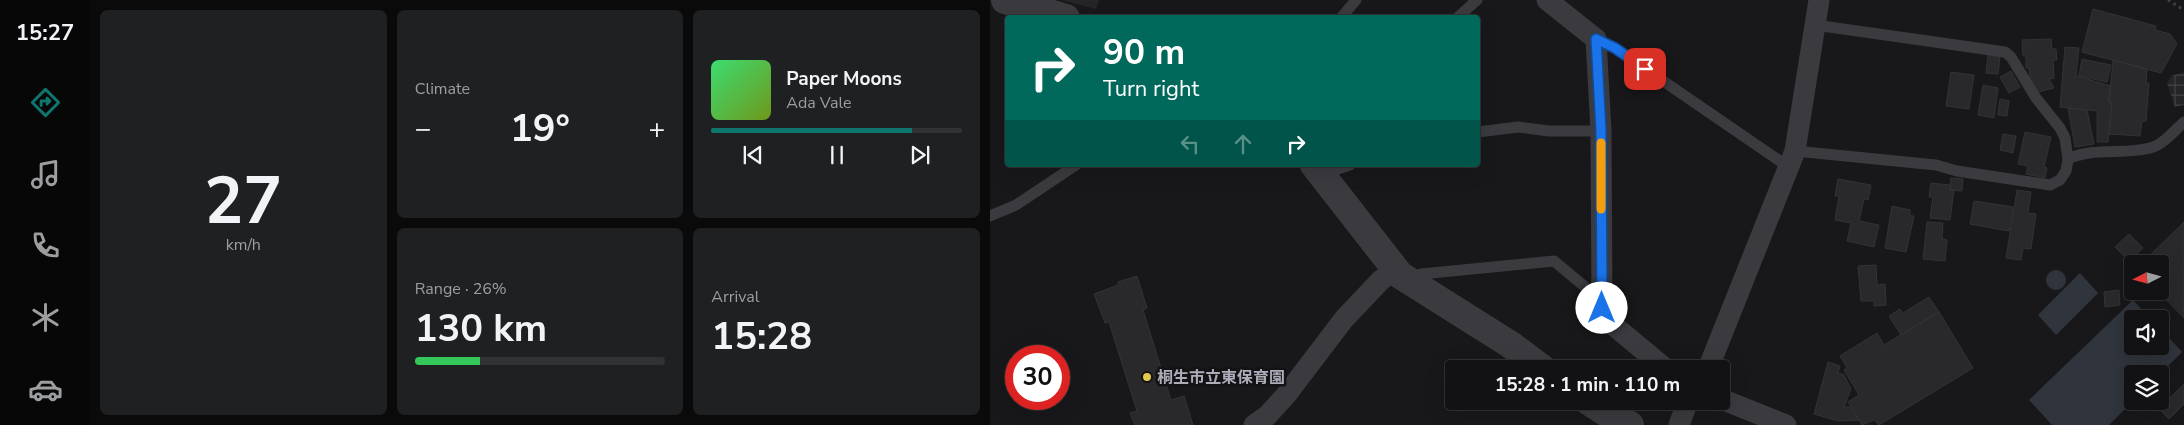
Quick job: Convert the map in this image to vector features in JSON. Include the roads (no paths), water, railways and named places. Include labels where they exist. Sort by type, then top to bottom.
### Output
[{"type":"street","points":[[1005,0],[1056,15]]},
{"type":"street","points":[[1547,0],[1596,39],[1601,131],[1602,308],[1607,320],[1655,360]]},
{"type":"street","points":[[1712,360],[1792,160],[1819,0]]},
{"type":"street","points":[[1319,172],[1400,275],[1511,345],[1531,360]]},
{"type":"street","points":[[1266,422],[1344,319],[1381,280],[1400,275]]},
{"type":"street","points":[[1730,403],[1786,425]]},
{"type":"street","points":[[1602,410],[1630,425]]},
{"type":"street","points":[[1679,425],[1685,410]]},
{"type":"lane","points":[[1344,15],[1356,0]]},
{"type":"lane","points":[[1460,15],[1477,0]]},
{"type":"lane","points":[[1596,39],[1615,48],[1792,160],[1936,165],[1957,171],[2050,185],[2060,180],[2066,171],[2068,159],[2066,144],[2060,128],[2036,98],[2005,52],[1815,25]]},
{"type":"lane","points":[[2068,159],[2089,152],[2151,148],[2162,142],[2184,122]]},
{"type":"lane","points":[[1480,132],[1518,127],[1549,131],[1601,131]]},
{"type":"lane","points":[[990,216],[1001,213],[1016,205],[1073,167]]},
{"type":"lane","points":[[1319,172],[1344,167]]},
{"type":"lane","points":[[1400,275],[1554,261],[1602,301]]},
{"type":"place","name":"桐生市立東保育園","points":[[1147,377]]}]
